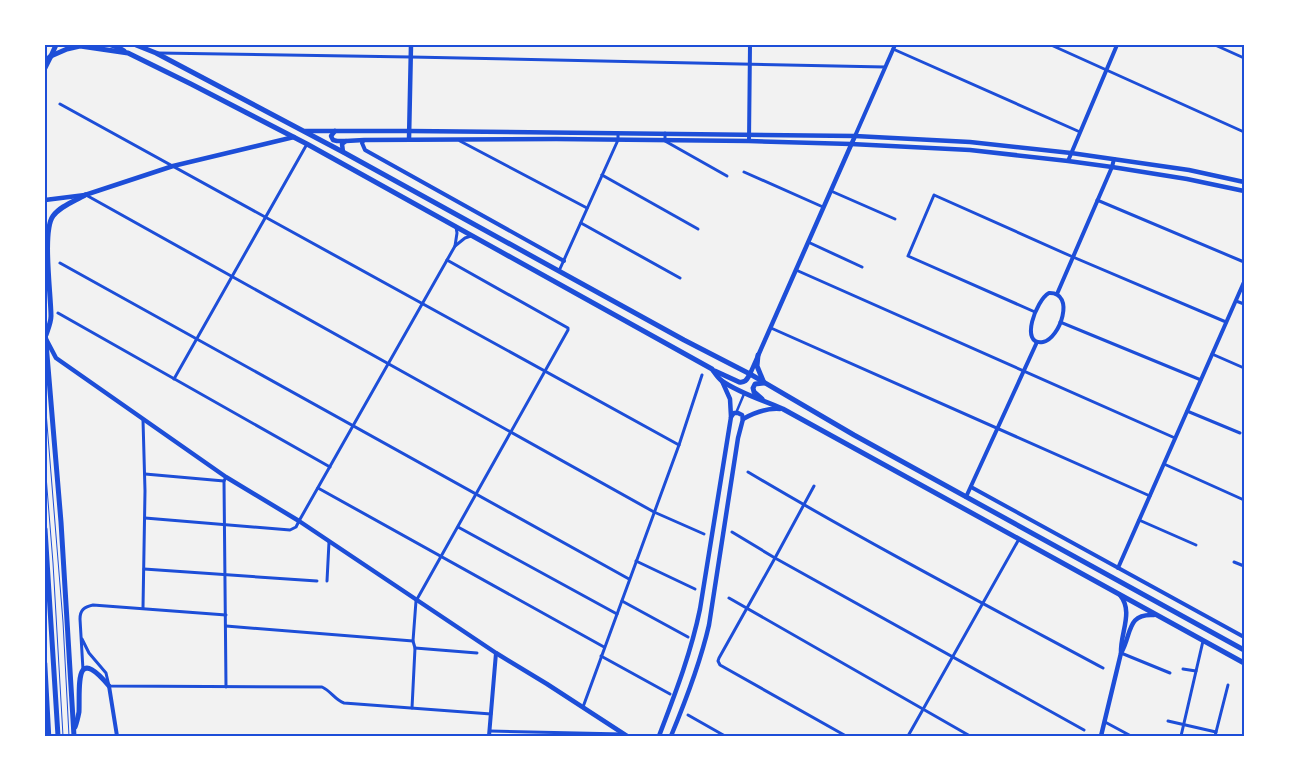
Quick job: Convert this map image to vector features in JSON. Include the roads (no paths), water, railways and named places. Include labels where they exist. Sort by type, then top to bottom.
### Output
[{"type":"main road","points":[[45,68],[56,45]]},
{"type":"main road","points":[[111,45],[294,137],[712,369],[743,383],[750,374],[855,136]]},
{"type":"main road","points":[[136,45],[156,53],[343,152],[684,340],[750,374],[966,497],[1244,650]]},
{"type":"main road","points":[[410,139],[411,45]]},
{"type":"main road","points":[[45,61],[51,56],[67,49],[80,46],[128,53]]},
{"type":"main road","points":[[305,132],[410,130],[749,134],[855,136],[970,142],[1114,159],[1189,170],[1244,182]]},
{"type":"main road","points":[[335,131],[331,136],[333,140],[337,141],[410,139],[749,141],[970,150],[1112,167],[1187,179],[1244,191]]},
{"type":"main road","points":[[457,131],[457,139]]},
{"type":"main road","points":[[556,132],[556,139]]},
{"type":"main road","points":[[45,200],[85,195],[173,166],[294,137]]},
{"type":"main road","points":[[343,152],[342,144],[346,141]]},
{"type":"main road","points":[[85,195],[58,211],[51,218],[48,233],[51,319],[46,337],[56,358],[225,479],[299,521],[416,601],[625,735]]},
{"type":"main road","points":[[45,332],[61,522],[74,734]]},
{"type":"main road","points":[[758,355],[757,366],[764,383]]},
{"type":"main road","points":[[712,369],[722,380],[750,396],[783,409],[1244,663]]},
{"type":"main road","points":[[659,736],[689,655],[700,609],[731,417],[730,399],[722,380]]},
{"type":"main road","points":[[764,383],[756,384],[753,389],[764,401]]},
{"type":"main road","points":[[671,736],[696,672],[709,625],[738,438],[744,419],[752,413],[762,410],[772,408],[783,409]]},
{"type":"main road","points":[[731,417],[736,413],[740,413],[744,419]]},
{"type":"main road","points":[[45,529],[58,736]]},
{"type":"main road","points":[[1119,594],[1126,606],[1126,619],[1120,643],[1121,653]]},
{"type":"main road","points":[[1101,736],[1121,653],[1126,645],[1130,628],[1134,621],[1143,615],[1158,615]]},
{"type":"main road","points":[[1126,619],[1131,616],[1134,621]]},
{"type":"main road","points":[[45,663],[49,736]]},
{"type":"main road","points":[[74,734],[79,714],[79,678],[83,670],[94,670],[109,686]]},
{"type":"street","points":[[749,141],[750,45]]},
{"type":"street","points":[[1051,45],[1244,132]]},
{"type":"street","points":[[1068,161],[1118,45]]},
{"type":"street","points":[[1215,45],[1244,58]]},
{"type":"street","points":[[855,136],[894,47],[1080,132]]},
{"type":"street","points":[[156,53],[885,67]]},
{"type":"street","points":[[60,104],[679,445]]},
{"type":"street","points":[[559,271],[618,140],[618,133]]},
{"type":"street","points":[[665,133],[665,141],[727,176]]},
{"type":"street","points":[[457,139],[587,208]]},
{"type":"street","points":[[364,140],[362,143],[365,150],[564,261]]},
{"type":"street","points":[[174,379],[307,144]]},
{"type":"street","points":[[1057,294],[1114,159]]},
{"type":"street","points":[[744,172],[823,207]]},
{"type":"street","points":[[602,175],[698,230]]},
{"type":"street","points":[[830,191],[895,219]]},
{"type":"street","points":[[85,195],[654,512],[704,534]]},
{"type":"street","points":[[1035,312],[908,256],[934,196],[1226,322]]},
{"type":"street","points":[[1097,200],[1244,262]]},
{"type":"street","points":[[580,223],[680,278]]},
{"type":"street","points":[[455,246],[456,227]]},
{"type":"street","points":[[145,518],[294,529],[446,260],[455,246],[465,238],[472,236]]},
{"type":"street","points":[[808,242],[862,266]]},
{"type":"street","points":[[412,708],[415,648],[413,641],[416,601],[568,329],[446,260]]},
{"type":"street","points":[[60,263],[630,579]]},
{"type":"street","points":[[796,270],[1175,438]]},
{"type":"street","points":[[1118,568],[1244,282]]},
{"type":"street","points":[[1049,293],[1057,294],[1063,303],[1063,312],[1056,332],[1049,340],[1037,342],[1032,336],[1030,329],[1035,312],[1044,296],[1049,293]]},
{"type":"street","points":[[1236,301],[1244,304]]},
{"type":"street","points":[[58,313],[330,467]]},
{"type":"street","points":[[1060,322],[1200,380]]},
{"type":"street","points":[[770,328],[1150,496]]},
{"type":"street","points":[[966,497],[1037,342]]},
{"type":"street","points":[[1212,354],[1244,368]]},
{"type":"street","points":[[583,707],[679,445],[702,375]]},
{"type":"street","points":[[736,413],[745,393]]},
{"type":"street","points":[[1187,411],[1240,433]]},
{"type":"street","points":[[143,608],[145,518],[144,420]]},
{"type":"street","points":[[1164,464],[1244,500]]},
{"type":"street","points":[[748,472],[804,505],[1103,668]]},
{"type":"street","points":[[144,474],[225,479],[226,687]]},
{"type":"street","points":[[814,486],[718,661],[720,665],[846,736]]},
{"type":"street","points":[[971,487],[1244,637]]},
{"type":"street","points":[[318,488],[604,647]]},
{"type":"street","points":[[1139,520],[1196,545]]},
{"type":"street","points":[[458,527],[617,614]]},
{"type":"street","points":[[732,532],[775,558],[1084,730]]},
{"type":"street","points":[[908,736],[1019,538]]},
{"type":"street","points":[[327,581],[329,542]]},
{"type":"street","points":[[636,561],[695,589]]},
{"type":"street","points":[[1234,562],[1244,566]]},
{"type":"street","points":[[144,569],[317,581]]},
{"type":"street","points":[[728,598],[970,736]]},
{"type":"street","points":[[622,601],[688,637]]},
{"type":"street","points":[[83,670],[80,614],[86,607],[93,605],[143,608],[226,616]]},
{"type":"street","points":[[226,626],[413,641]]},
{"type":"street","points":[[82,639],[89,653],[106,673],[117,736]]},
{"type":"street","points":[[1181,736],[1203,640]]},
{"type":"street","points":[[415,648],[477,653]]},
{"type":"street","points":[[496,653],[489,734],[625,735]]},
{"type":"street","points":[[1121,653],[1170,674]]},
{"type":"street","points":[[601,656],[670,694]]},
{"type":"street","points":[[1183,669],[1196,672]]},
{"type":"street","points":[[1168,721],[1216,734],[1228,685]]},
{"type":"street","points":[[109,686],[322,687],[344,703],[491,714]]},
{"type":"street","points":[[688,715],[726,736]]},
{"type":"street","points":[[1104,722],[1132,736]]},
{"type":"lane","points":[[45,399],[63,622],[69,736]]},
{"type":"lane","points":[[45,462],[63,736]]}]
